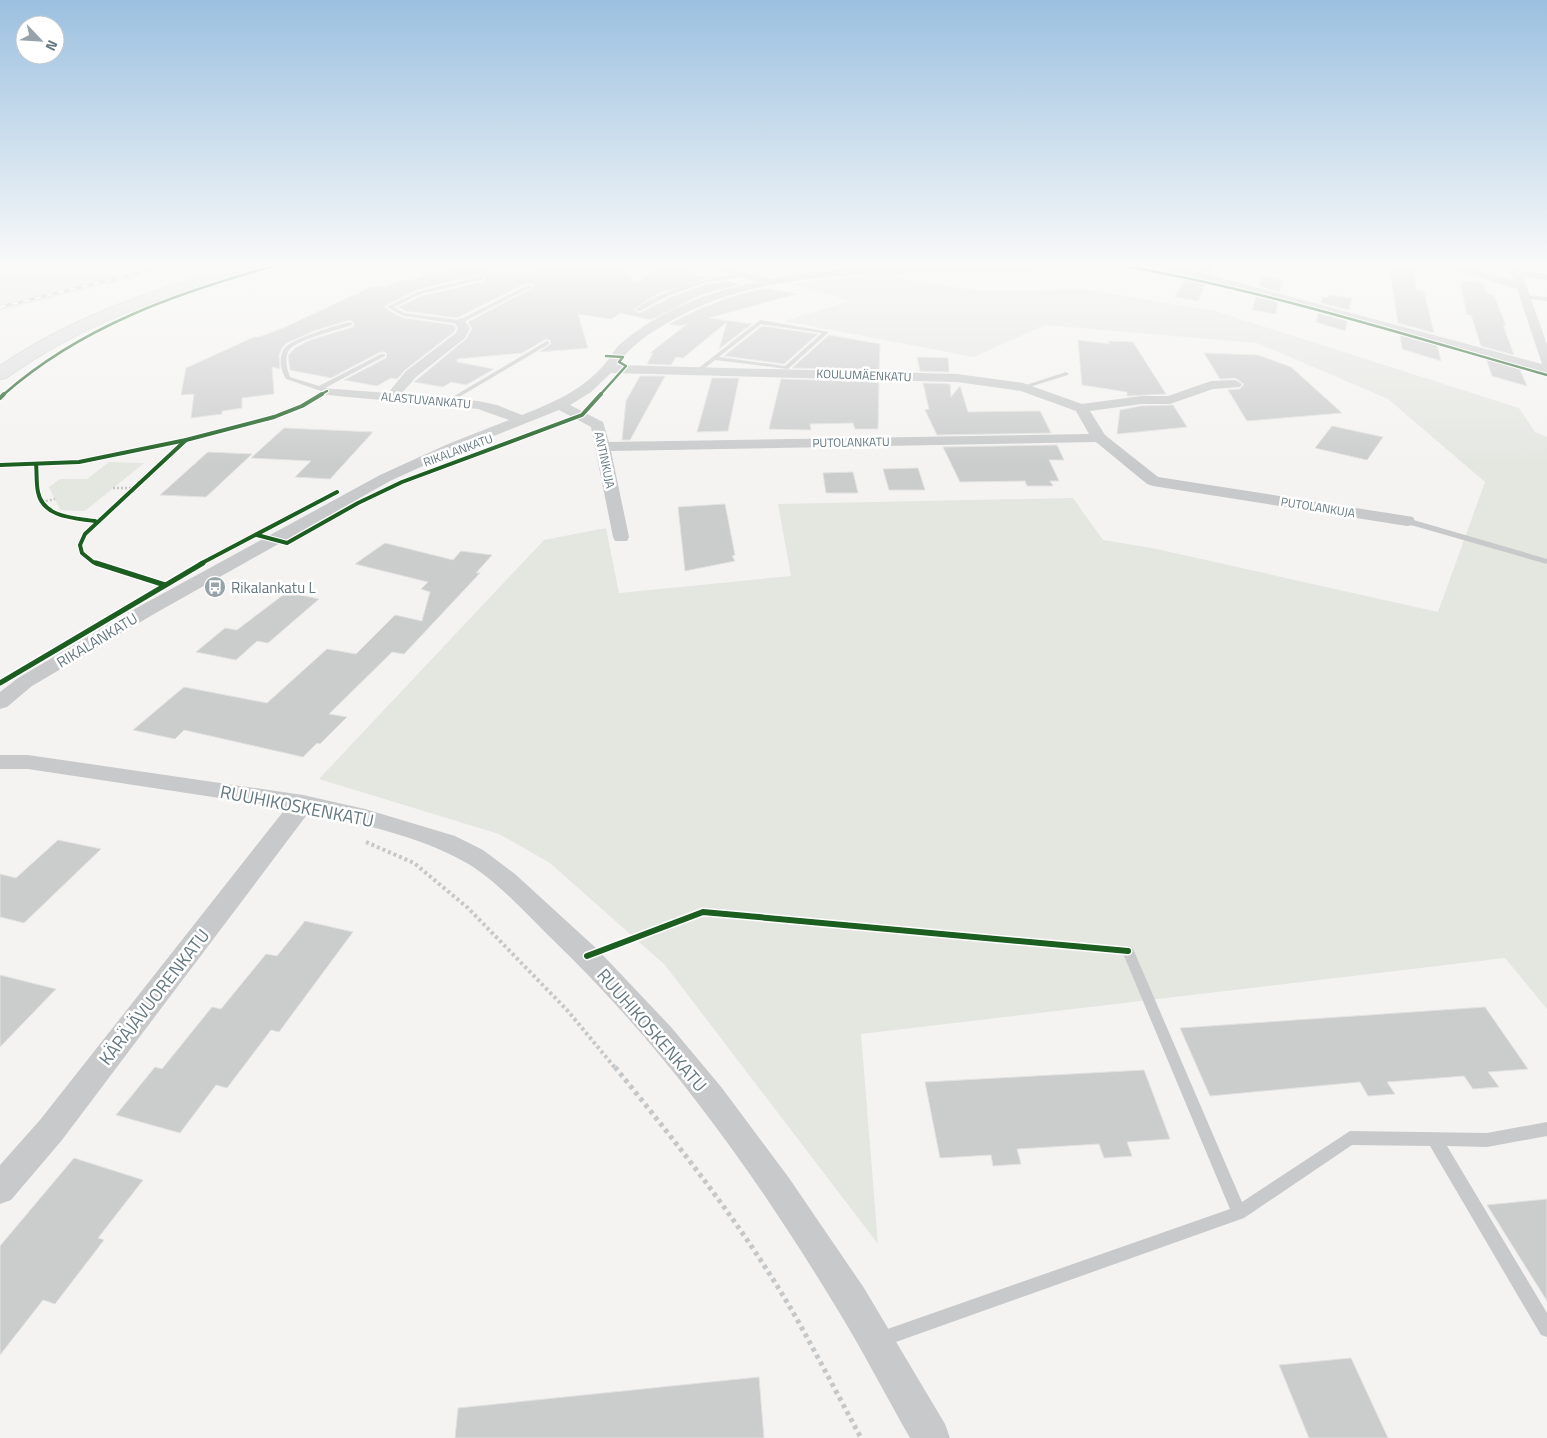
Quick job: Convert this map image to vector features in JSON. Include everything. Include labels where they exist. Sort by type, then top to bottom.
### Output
[{"type":"main road","points":[[0,374],[19,359],[67,332]]},
{"type":"street","points":[[391,397],[410,374],[462,332]]},
{"type":"street","name":"RIKALANKATU","points":[[0,703],[25,682],[148,610],[385,478],[453,447],[560,405],[586,389],[608,369],[622,349],[644,332]]},
{"type":"street","points":[[1410,332],[1547,369]]},
{"type":"street","points":[[1537,332],[1547,362]]},
{"type":"street","name":"KOULUMÄENKATU","points":[[608,369],[957,378],[1023,387],[1082,408]]},
{"type":"street","points":[[1099,438],[1082,408],[1141,400],[1170,400],[1211,384],[1235,384]]},
{"type":"street","name":"ALASTUVANKATU","points":[[323,390],[492,408],[522,420]]},
{"type":"street","name":"ANTINKUJA","points":[[560,405],[598,425],[621,537]]},
{"type":"street","name":"PUTOLANKATU","points":[[602,447],[1099,438]]},
{"type":"street","name":"PUTOLANKUJA","points":[[1099,438],[1153,481],[1407,521]]},
{"type":"street","name":"RUUHIKOSKENKATU","points":[[0,762],[28,762],[304,803],[365,817],[446,842],[474,856],[506,880],[587,956],[661,1035],[711,1097],[778,1189],[852,1300],[931,1438]]},
{"type":"street","name":"KÄRÄJÄVUORENKATU","points":[[0,1189],[51,1130],[304,803]]},
{"type":"lane","points":[[328,332],[288,348],[284,353],[287,376],[323,390],[383,355]]},
{"type":"lane","points":[[698,371],[747,332]]},
{"type":"lane","points":[[713,358],[786,368],[826,332]]},
{"type":"lane","points":[[447,402],[547,343]]},
{"type":"lane","points":[[1023,387],[1066,374]]},
{"type":"lane","name":"PUTOLANKUJA","points":[[1407,521],[1547,562]]},
{"type":"lane","points":[[1128,951],[1238,1213]]},
{"type":"lane","points":[[876,1341],[1238,1213],[1350,1138],[1487,1140],[1547,1129]]},
{"type":"lane","points":[[1435,1140],[1547,1330]]},
{"type":"path","points":[[124,494],[138,482]]},
{"type":"path","points":[[113,488],[131,488]]},
{"type":"path","points":[[38,495],[49,511]]},
{"type":"path","points":[[42,502],[54,499]]},
{"type":"path","points":[[359,839],[414,863],[444,886],[520,961],[606,1056],[693,1163],[744,1237],[793,1313],[861,1438]]},
{"type":"shaded area","points":[[843,332],[1029,332],[974,357]]},
{"type":"shaded area","points":[[1129,332],[1281,332],[1519,408],[1535,432],[1547,437],[1547,1009],[1505,958],[861,1034],[878,1244],[665,965],[550,863],[499,834],[319,779],[544,540],[606,528],[619,593],[791,576],[778,504],[1073,498],[1103,540],[1152,548],[1438,612],[1485,482],[1388,399],[1257,343]]},
{"type":"shaded area","points":[[109,462],[144,463],[85,511],[60,510],[49,487],[60,479],[87,479]]},
{"type":"building","points":[[272,332],[312,332],[287,343],[282,348],[279,355],[280,369],[272,367],[274,394],[242,398],[242,408],[222,411],[222,414],[191,418],[194,394],[181,395],[186,368],[254,337]]},
{"type":"building","points":[[336,332],[454,332],[405,370],[397,379],[391,378],[377,386],[344,380],[386,358],[387,354],[385,352],[380,352],[331,378],[290,370],[288,356],[295,348],[310,340]]},
{"type":"building","points":[[470,332],[583,332],[588,348],[539,352],[551,344],[550,340],[546,339],[522,353],[457,359],[457,362],[494,369],[466,385],[451,382],[443,387],[414,382],[466,339]]},
{"type":"building","points":[[677,332],[715,332],[683,358],[676,357],[671,365],[647,364],[653,353],[650,353]]},
{"type":"building","points":[[724,332],[741,332],[719,349]]},
{"type":"building","points":[[754,332],[818,334],[784,364],[724,356]]},
{"type":"building","points":[[1477,332],[1506,332],[1514,355],[1481,346]]},
{"type":"building","points":[[829,335],[880,344],[879,370],[792,368]]},
{"type":"building","points":[[1400,335],[1437,345],[1441,361],[1402,349]]},
{"type":"building","points":[[1078,340],[1110,344],[1108,341],[1133,342],[1166,394],[1127,396],[1127,392],[1082,385]]},
{"type":"building","points":[[1204,353],[1258,355],[1291,367],[1342,413],[1247,421],[1228,390],[1240,389],[1244,384],[1235,378],[1220,379]]},
{"type":"building","points":[[917,357],[948,358],[949,372],[920,371]]},
{"type":"building","points":[[1486,358],[1519,367],[1527,386],[1492,376]]},
{"type":"building","points":[[640,376],[665,376],[630,440],[622,440],[626,401]]},
{"type":"building","points":[[712,378],[739,378],[728,431],[697,432]]},
{"type":"building","points":[[781,379],[879,382],[878,429],[855,429],[853,423],[810,424],[811,430],[769,429]]},
{"type":"building","points":[[923,383],[950,384],[951,397],[960,386],[968,412],[1040,411],[1051,433],[937,435],[925,410],[929,409]]},
{"type":"building","points":[[1173,405],[1187,427],[1117,434],[1120,410],[1141,406]]},
{"type":"building","points":[[1332,426],[1383,437],[1367,460],[1315,448]]},
{"type":"building","points":[[284,428],[373,432],[330,479],[295,477],[311,461],[251,458]]},
{"type":"building","points":[[1057,445],[1064,460],[1049,460],[1059,481],[1050,481],[1053,486],[1027,486],[1025,481],[960,482],[943,447]]},
{"type":"building","points":[[208,452],[252,454],[206,497],[160,495]]},
{"type":"building","points":[[918,468],[925,490],[889,490],[883,469]]},
{"type":"building","points":[[853,472],[858,493],[826,493],[823,473]]},
{"type":"building","points":[[725,504],[735,555],[732,556],[735,561],[685,571],[678,507]]},
{"type":"building","points":[[385,543],[453,560],[461,551],[492,555],[476,573],[480,573],[404,654],[392,652],[329,714],[347,717],[320,744],[317,743],[303,757],[184,730],[175,739],[133,730],[184,687],[267,703],[327,649],[356,654],[395,615],[422,621],[430,592],[421,589],[428,582],[355,564]]},
{"type":"building","points":[[287,592],[319,599],[268,643],[257,641],[236,660],[196,652],[225,628],[237,630]]},
{"type":"building","points":[[58,840],[101,849],[24,923],[0,917],[0,874],[16,878]]},
{"type":"building","points":[[305,921],[353,932],[279,1032],[271,1030],[227,1088],[216,1085],[180,1133],[116,1115],[155,1067],[162,1069],[212,1007],[221,1009],[266,954],[277,956]]},
{"type":"building","points":[[0,975],[56,989],[0,1047]]},
{"type":"building","points":[[1485,1007],[1528,1069],[1488,1072],[1499,1087],[1473,1089],[1464,1076],[1387,1082],[1395,1094],[1368,1096],[1360,1082],[1210,1096],[1180,1028]]},
{"type":"building","points":[[1144,1070],[1170,1139],[1127,1142],[1132,1156],[1104,1158],[1099,1144],[1017,1149],[1021,1164],[993,1166],[991,1155],[940,1158],[925,1082]]},
{"type":"building","points":[[74,1158],[143,1180],[98,1238],[104,1240],[55,1304],[43,1300],[0,1355],[0,1246]]},
{"type":"building","points":[[1547,1199],[1547,1301],[1487,1205]]},
{"type":"building","points":[[1351,1358],[1388,1438],[1309,1438],[1279,1365]]},
{"type":"building","points":[[759,1377],[764,1438],[455,1438],[458,1408]]},
{"type":"cycle path","points":[[0,398],[27,374],[59,352],[95,332]]},
{"type":"cycle path","points":[[1393,332],[1547,375]]},
{"type":"cycle path","points":[[257,535],[287,543],[358,503],[402,482],[582,415],[626,366],[619,362],[623,357],[606,356]]},
{"type":"cycle path","points":[[0,465],[79,462],[186,440],[274,417],[302,406],[327,391]]},
{"type":"cycle path","points":[[165,585],[93,562],[82,553],[80,545],[85,534],[93,524],[186,440]]},
{"type":"cycle path","points":[[36,464],[38,493],[46,507],[61,515],[95,521]]},
{"type":"cycle path","points":[[0,683],[199,565],[337,492]]},
{"type":"cycle path","points":[[587,956],[703,912],[1128,951]]},
{"type":"place","name":"Rikalankatu L","points":[[215,587]]}]
